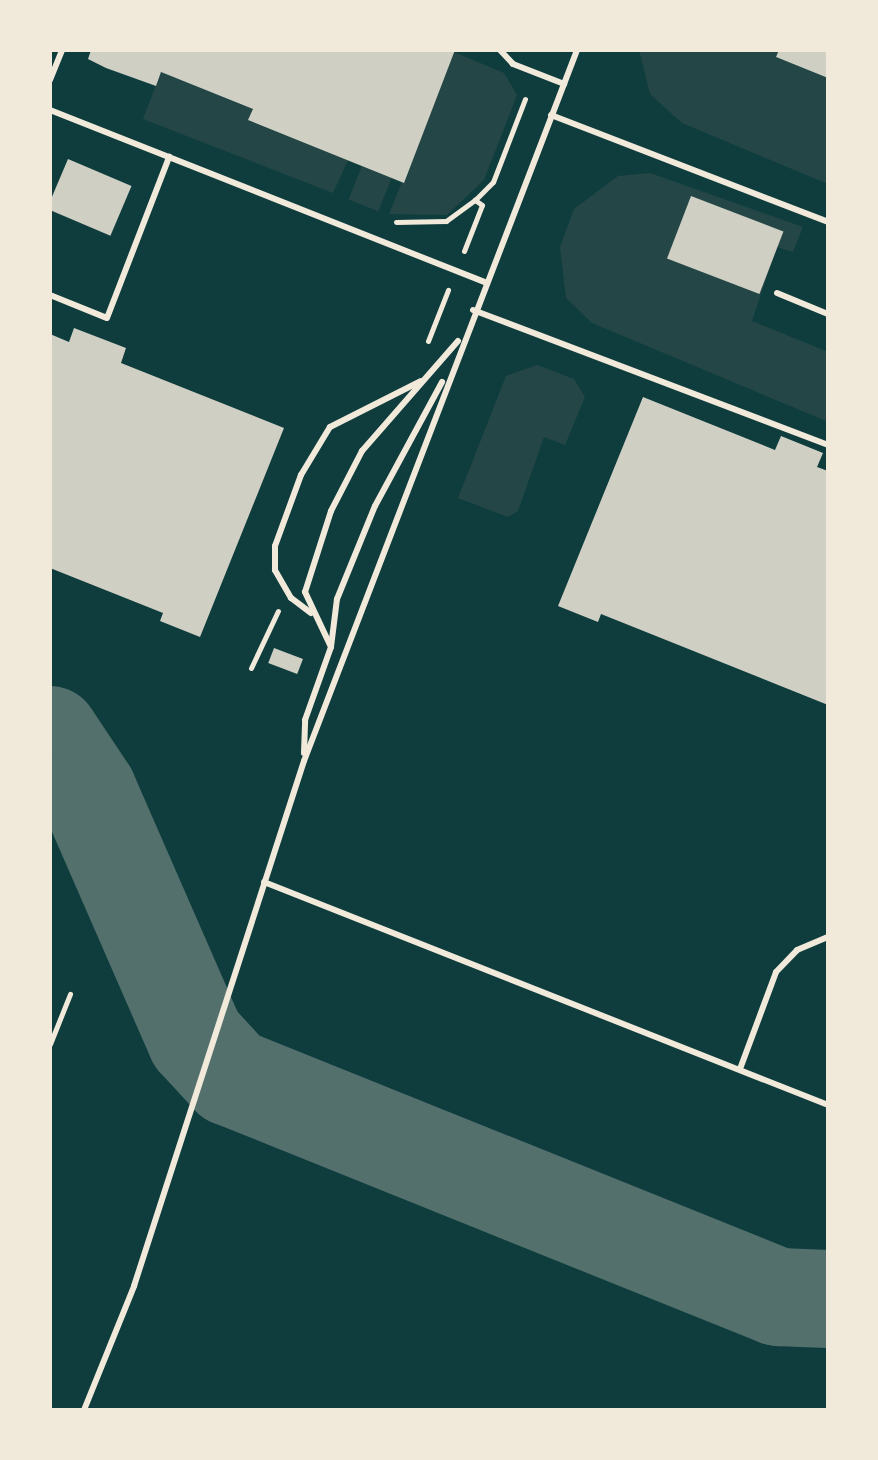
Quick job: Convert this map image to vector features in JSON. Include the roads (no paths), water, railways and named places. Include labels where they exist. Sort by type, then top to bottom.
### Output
[{"type":"lane","points":[[50,80],[62,50]]},
{"type":"lane","points":[[500,50],[513,64],[564,84]]},
{"type":"lane","points":[[84,1410],[134,1286],[304,761],[462,336],[577,50]]},
{"type":"lane","points":[[50,110],[484,282]]},
{"type":"lane","points":[[551,115],[828,222]]},
{"type":"lane","points":[[50,295],[107,318],[169,157]]},
{"type":"lane","points":[[777,293],[828,314]]},
{"type":"lane","points":[[473,310],[828,445]]},
{"type":"lane","points":[[311,613],[306,575],[348,471],[462,336]]},
{"type":"lane","points":[[304,761],[305,720],[331,647],[337,599],[359,541],[450,370]]},
{"type":"lane","points":[[331,647],[311,613],[291,598],[275,570],[275,546],[301,475],[330,427],[425,380]]},
{"type":"lane","points":[[264,882],[828,1105]]},
{"type":"lane","points":[[740,1069],[776,972],[797,950],[828,937]]}]
